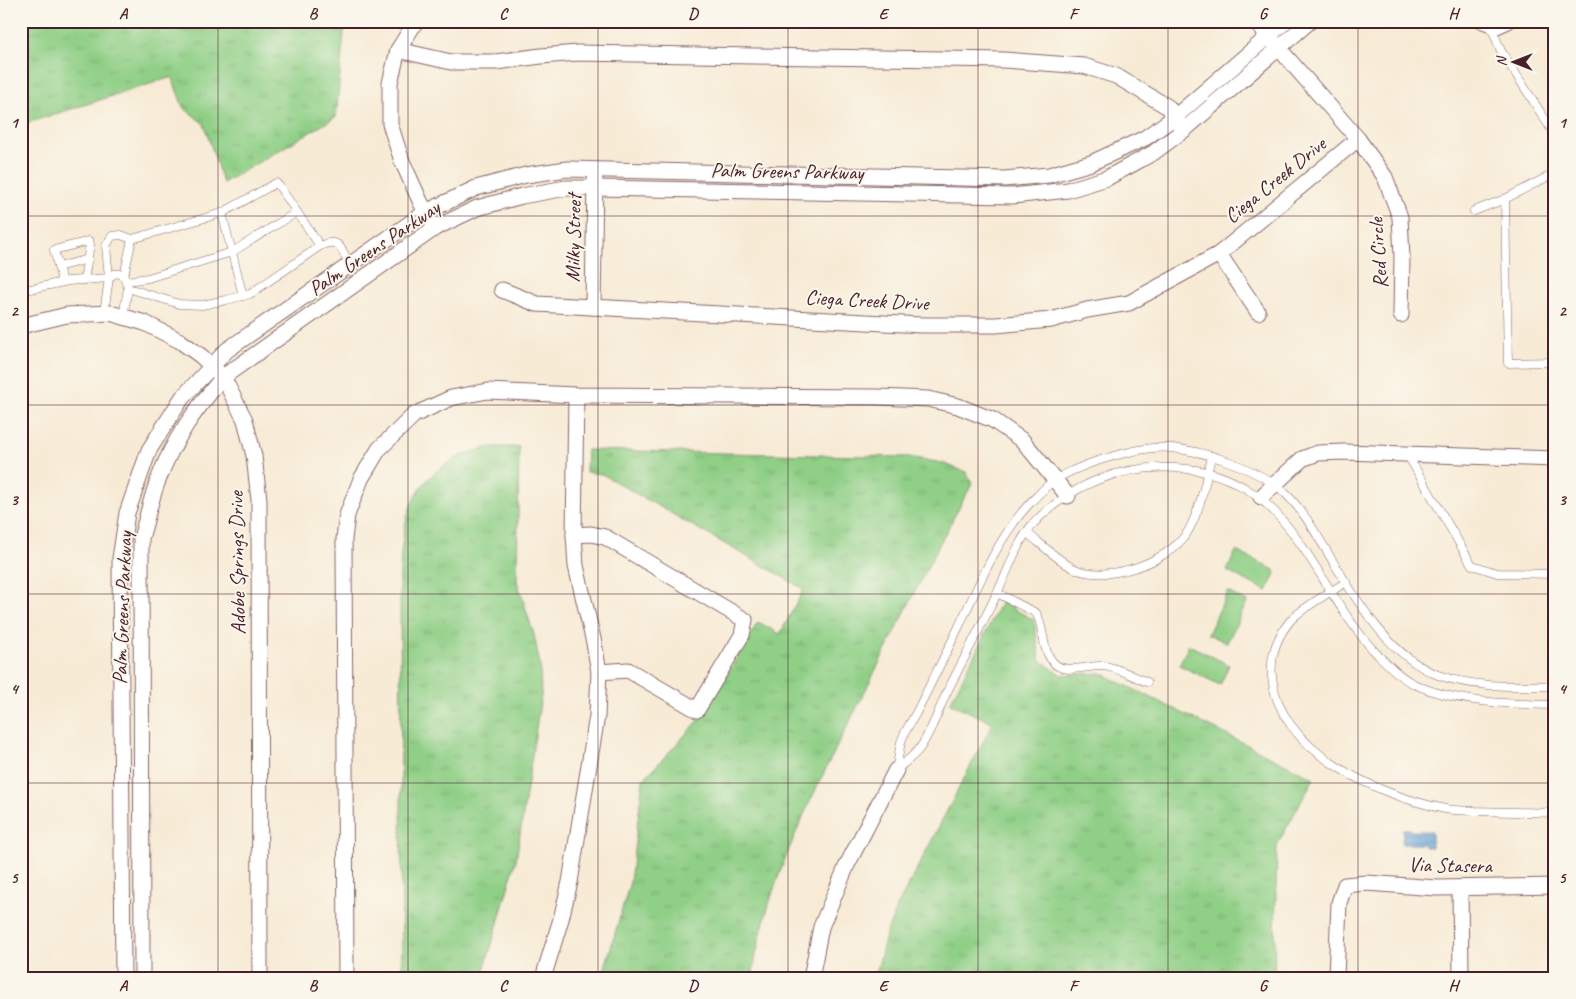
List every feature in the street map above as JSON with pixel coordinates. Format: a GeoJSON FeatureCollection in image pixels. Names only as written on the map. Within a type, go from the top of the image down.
{"type":"FeatureCollection","features":[{"type":"Feature","properties":{"kind":"street"},"geometry":{"type":"LineString","coordinates":[[416,21],[398,50],[390,83],[390,124],[402,161],[435,228]]}},
{"type":"Feature","properties":{"kind":"street","name":"Red Circle"},"geometry":{"type":"LineString","coordinates":[[1255,21],[1358,139],[1385,177],[1400,217],[1402,257],[1401,315]]}},
{"type":"Feature","properties":{"kind":"street","name":"Palm Greens Parkway"},"geometry":{"type":"LineString","coordinates":[[123,978],[120,559],[127,513],[149,450],[182,398],[227,350],[426,212],[476,188],[526,175],[567,170],[1004,179],[1048,175],[1091,164],[1145,138],[1175,117],[1286,21]]}},
{"type":"Feature","properties":{"kind":"street","name":"Palm Greens Parkway"},"geometry":{"type":"LineString","coordinates":[[142,978],[141,538],[158,478],[179,435],[196,409],[223,377],[435,228],[478,208],[522,196],[566,188],[595,188],[1012,196],[1068,190],[1107,178],[1153,153],[1184,130],[1310,21]]}},
{"type":"Feature","properties":{"kind":"street"},"geometry":{"type":"LineString","coordinates":[[1487,23],[1497,26],[1508,21]]}},
{"type":"Feature","properties":{"kind":"street"},"geometry":{"type":"LineString","coordinates":[[398,50],[451,62],[496,62],[578,53],[994,59],[1084,66],[1116,76],[1168,107],[1184,130]]}},
{"type":"Feature","properties":{"kind":"street","name":"Ciega Creek Drive"},"geometry":{"type":"LineString","coordinates":[[502,290],[537,304],[921,324],[996,325],[1051,320],[1087,310],[1129,303],[1219,254],[1358,139]]}},
{"type":"Feature","properties":{"kind":"street","name":"Milky Street"},"geometry":{"type":"LineString","coordinates":[[593,307],[595,170]]}},
{"type":"Feature","properties":{"kind":"street","name":"Ciega Creek Drive"},"geometry":{"type":"LineString","coordinates":[[1219,254],[1258,312]]}},
{"type":"Feature","properties":{"kind":"street","name":"Adobe Springs Drive"},"geometry":{"type":"LineString","coordinates":[[21,326],[67,315],[104,313],[145,323],[180,341],[212,366],[223,377],[245,420],[254,456],[259,500],[260,978]]}},
{"type":"Feature","properties":{"kind":"street"},"geometry":{"type":"LineString","coordinates":[[346,978],[344,539],[347,515],[361,479],[379,448],[414,415],[451,398],[488,391],[928,399],[958,406],[993,420],[1023,441],[1068,496]]}},
{"type":"Feature","properties":{"kind":"street"},"geometry":{"type":"LineString","coordinates":[[543,978],[562,919],[570,882],[596,716],[599,672],[576,566],[574,535],[576,394]]}},
{"type":"Feature","properties":{"kind":"street"},"geometry":{"type":"LineString","coordinates":[[1260,497],[1302,459],[1318,453],[1344,452],[1555,459]]}},
{"type":"Feature","properties":{"kind":"street"},"geometry":{"type":"LineString","coordinates":[[574,535],[591,534],[605,537],[746,620],[742,636],[697,710],[628,670],[599,672]]}},
{"type":"Feature","properties":{"kind":"street"},"geometry":{"type":"LineString","coordinates":[[811,978],[822,927],[832,900],[847,865],[896,770]]}},
{"type":"Feature","properties":{"kind":"street","name":"Via Stasera"},"geometry":{"type":"LineString","coordinates":[[1336,978],[1339,903],[1346,885],[1366,883],[1437,888],[1555,886]]}},
{"type":"Feature","properties":{"kind":"street"},"geometry":{"type":"LineString","coordinates":[[1460,888],[1461,978]]}},
{"type":"Feature","properties":{"kind":"lane"},"geometry":{"type":"LineString","coordinates":[[1487,23],[1501,51],[1555,135]]}},
{"type":"Feature","properties":{"kind":"lane"},"geometry":{"type":"LineString","coordinates":[[1474,211],[1555,173]]}},
{"type":"Feature","properties":{"kind":"lane"},"geometry":{"type":"LineString","coordinates":[[104,313],[109,278],[106,246],[108,240],[116,235],[132,239],[222,213],[276,183],[320,246]]}},
{"type":"Feature","properties":{"kind":"lane"},"geometry":{"type":"LineString","coordinates":[[1505,198],[1508,363],[1555,362]]}},
{"type":"Feature","properties":{"kind":"lane"},"geometry":{"type":"LineString","coordinates":[[126,281],[148,278],[232,252],[297,212]]}},
{"type":"Feature","properties":{"kind":"lane"},"geometry":{"type":"LineString","coordinates":[[222,213],[244,296]]}},
{"type":"Feature","properties":{"kind":"lane"},"geometry":{"type":"LineString","coordinates":[[123,317],[132,239]]}},
{"type":"Feature","properties":{"kind":"lane"},"geometry":{"type":"LineString","coordinates":[[62,282],[54,251],[56,248],[88,240],[90,242],[84,280]]}},
{"type":"Feature","properties":{"kind":"lane"},"geometry":{"type":"LineString","coordinates":[[31,289],[62,282],[109,278],[113,274],[119,273],[126,281],[179,304],[202,305],[250,294],[328,242],[340,245],[350,264]]}},
{"type":"Feature","properties":{"kind":"lane"},"geometry":{"type":"LineString","coordinates":[[58,267],[88,259]]}},
{"type":"Feature","properties":{"kind":"lane"},"geometry":{"type":"LineString","coordinates":[[896,770],[902,741],[1004,537],[1030,503],[1055,480],[1088,464],[1148,448],[1171,448],[1211,456],[1242,468],[1275,485],[1298,508],[1380,631],[1409,659],[1437,675],[1470,683],[1555,686]]}},
{"type":"Feature","properties":{"kind":"lane"},"geometry":{"type":"LineString","coordinates":[[1407,454],[1472,565],[1497,572],[1555,574]]}},
{"type":"Feature","properties":{"kind":"lane"},"geometry":{"type":"LineString","coordinates":[[1027,533],[1072,568],[1082,572],[1110,574],[1128,570],[1158,558],[1173,548],[1186,534],[1194,519],[1211,456]]}},
{"type":"Feature","properties":{"kind":"lane"},"geometry":{"type":"LineString","coordinates":[[896,770],[919,749],[1018,547],[1032,526],[1057,502],[1098,479],[1151,467],[1180,468],[1216,474],[1260,497],[1284,521],[1367,643],[1390,667],[1412,684],[1442,694],[1482,700],[1555,704]]}},
{"type":"Feature","properties":{"kind":"lane"},"geometry":{"type":"LineString","coordinates":[[1346,582],[1291,620],[1276,642],[1271,666],[1274,693],[1283,714],[1297,734],[1320,754],[1353,776],[1385,792],[1447,809],[1555,813]]}},
{"type":"Feature","properties":{"kind":"lane"},"geometry":{"type":"LineString","coordinates":[[997,593],[1036,613],[1040,619],[1047,653],[1052,662],[1059,667],[1065,669],[1105,666],[1147,682]]}},
{"type":"Feature","properties":{"kind":"lane"},"geometry":{"type":"LineString","coordinates":[[1511,702],[1512,685]]}},
{"type":"Feature","properties":{"kind":"green space"},"geometry":{"type":"Polygon","coordinates":[[[21,21],[345,21],[336,117],[223,183],[204,124],[183,107],[172,77],[21,125],[21,21]]]}},
{"type":"Feature","properties":{"kind":"green space"},"geometry":{"type":"Polygon","coordinates":[[[490,447],[519,447],[517,581],[534,635],[540,665],[541,696],[516,860],[482,978],[402,978],[400,572],[403,535],[412,504],[419,490],[430,478],[443,466],[461,456],[490,447]]]}},
{"type":"Feature","properties":{"kind":"green space"},"geometry":{"type":"Polygon","coordinates":[[[587,450],[909,457],[942,463],[966,472],[972,484],[902,617],[811,799],[769,904],[759,940],[752,978],[602,978],[630,882],[643,780],[703,716],[758,622],[780,634],[804,589],[602,474],[586,472],[587,450]]]}},
{"type":"Feature","properties":{"kind":"green space"},"geometry":{"type":"Polygon","coordinates":[[[1236,551],[1276,571],[1267,591],[1227,571],[1236,551]]]}},
{"type":"Feature","properties":{"kind":"green space"},"geometry":{"type":"Polygon","coordinates":[[[1228,592],[1247,602],[1227,643],[1208,634],[1228,592]]]}},
{"type":"Feature","properties":{"kind":"green space"},"geometry":{"type":"Polygon","coordinates":[[[1001,602],[1034,620],[1040,660],[1061,675],[1101,673],[1314,778],[1277,845],[1274,978],[875,978],[887,932],[898,905],[993,723],[950,703],[1001,602]]]}},
{"type":"Feature","properties":{"kind":"green space"},"geometry":{"type":"Polygon","coordinates":[[[1189,645],[1229,665],[1220,685],[1179,665],[1189,645]]]}},
{"type":"Feature","properties":{"kind":"water"},"geometry":{"type":"Polygon","coordinates":[[[1403,829],[1432,831],[1432,847],[1425,847],[1422,844],[1402,844],[1403,829]]]}}]}
